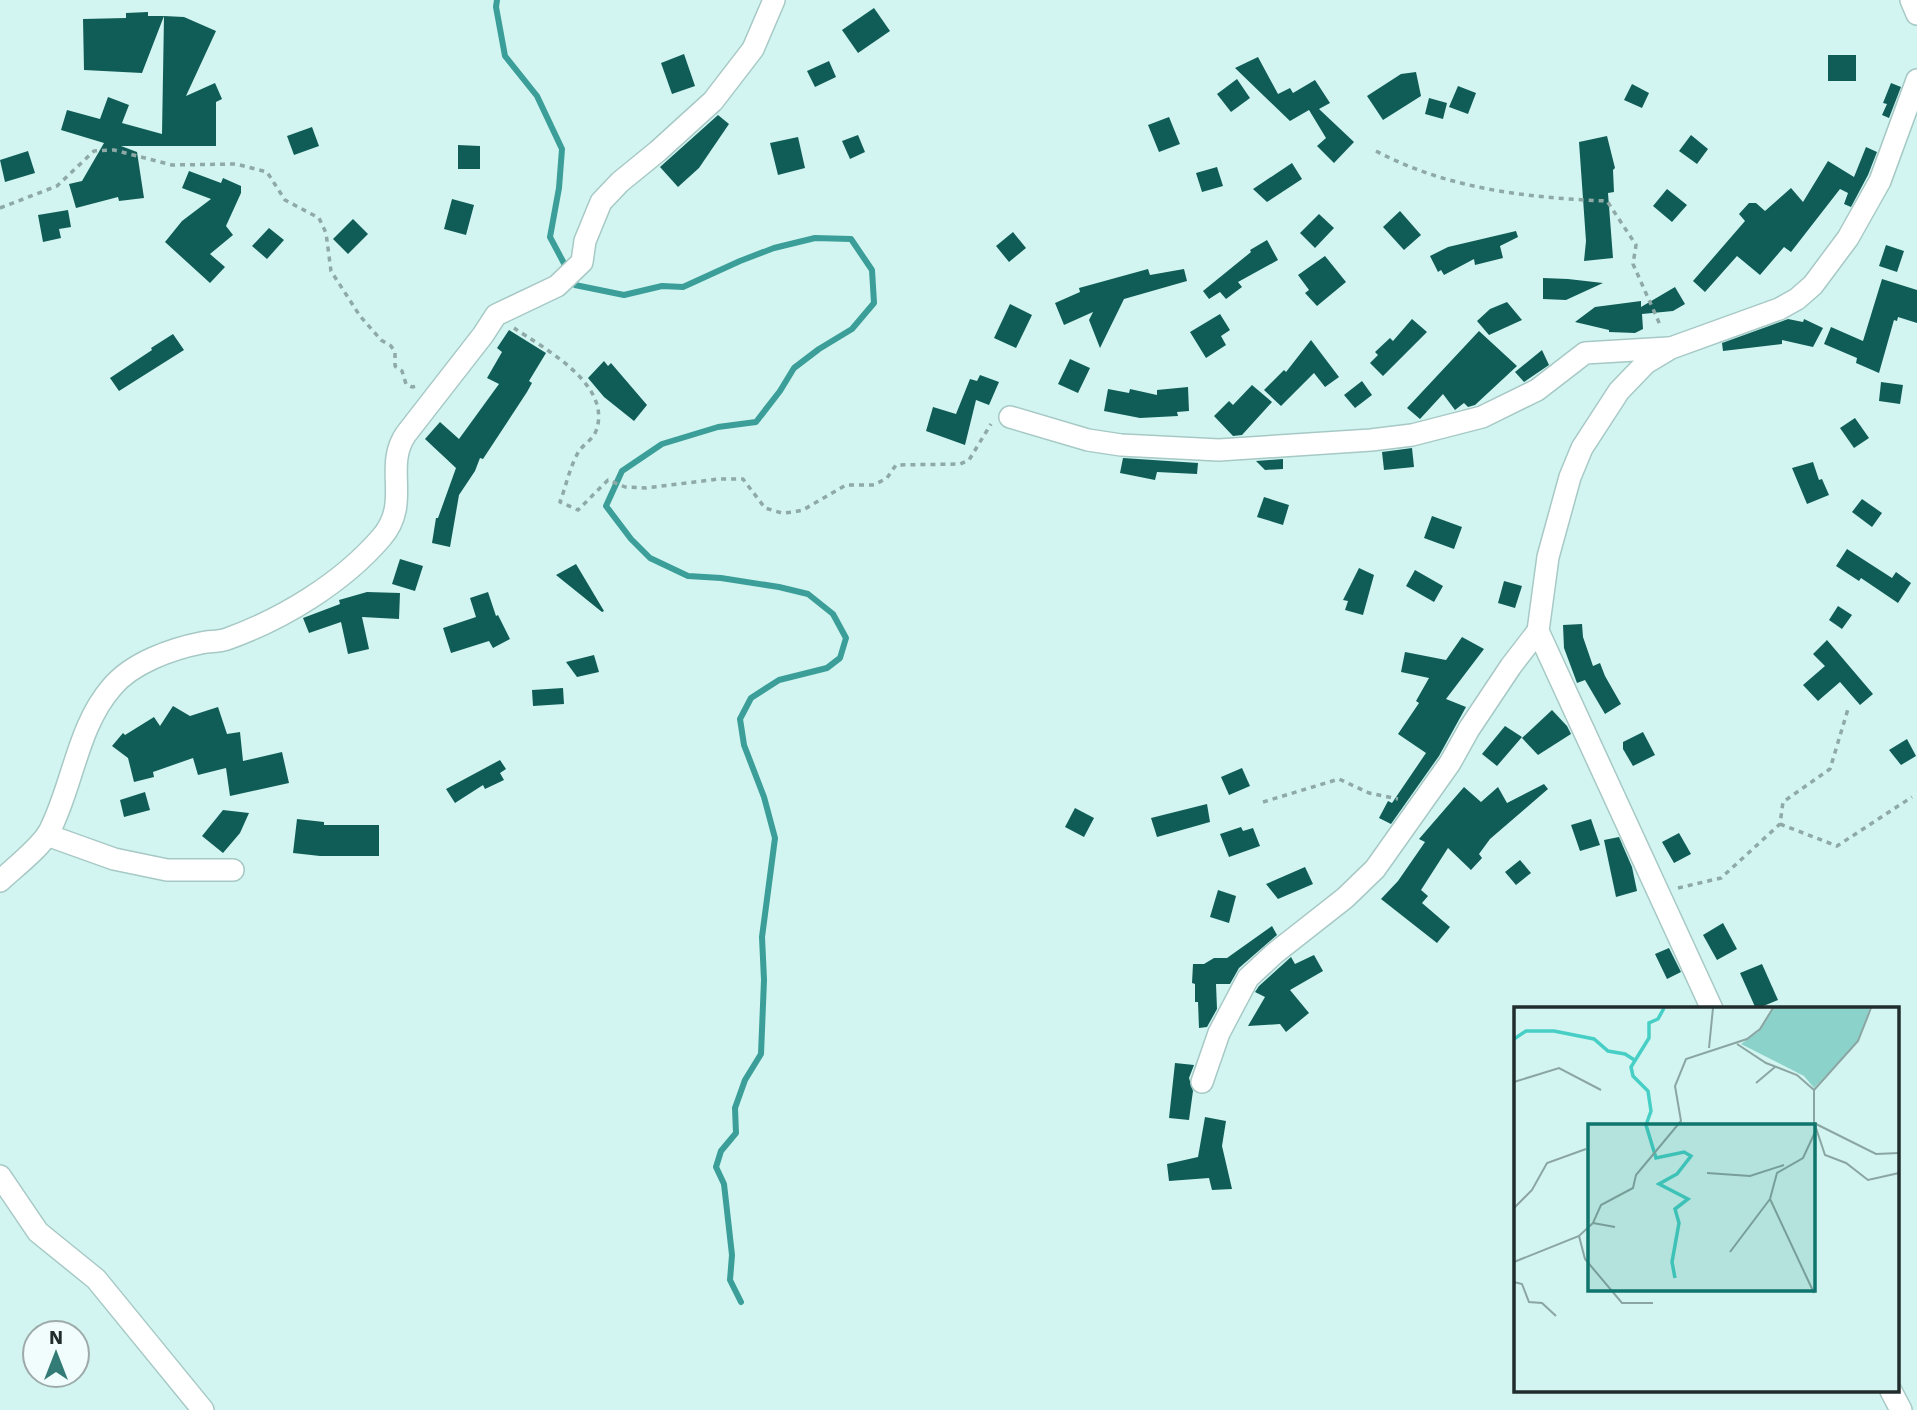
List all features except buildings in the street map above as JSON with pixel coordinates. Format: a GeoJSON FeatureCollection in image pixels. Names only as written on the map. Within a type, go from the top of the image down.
{"type":"FeatureCollection","features":[{"type":"Feature","properties":{"kind":"street"},"geometry":{"type":"LineString","coordinates":[[0,881],[47,835],[69,784],[95,710],[113,685],[138,665],[177,650],[223,640],[295,607],[346,572],[382,538],[394,520],[398,491],[398,446],[496,315],[557,286],[582,262],[585,241],[601,202],[620,182],[668,143],[713,101],[754,49],[774,0]]}},
{"type":"Feature","properties":{"kind":"street"},"geometry":{"type":"LineString","coordinates":[[1911,0],[1917,14]]}},
{"type":"Feature","properties":{"kind":"street"},"geometry":{"type":"LineString","coordinates":[[1202,1082],[1219,1033],[1248,978],[1275,953],[1345,898],[1375,869],[1450,763],[1511,666],[1538,631],[1548,557],[1570,477],[1599,418],[1619,391],[1646,363],[1671,348],[1779,309],[1797,299],[1813,285],[1848,238],[1880,181],[1917,80]]}},
{"type":"Feature","properties":{"kind":"street"},"geometry":{"type":"LineString","coordinates":[[1010,417],[1088,440],[1133,445],[1238,450],[1371,440],[1412,435],[1482,417],[1537,390],[1586,353],[1671,348]]}},
{"type":"Feature","properties":{"kind":"street"},"geometry":{"type":"LineString","coordinates":[[1538,631],[1711,1007]]}},
{"type":"Feature","properties":{"kind":"street"},"geometry":{"type":"LineString","coordinates":[[47,835],[114,859],[167,870],[233,870]]}},
{"type":"Feature","properties":{"kind":"street"},"geometry":{"type":"LineString","coordinates":[[0,1176],[38,1232],[96,1279],[203,1410]]}},
{"type":"Feature","properties":{"kind":"street"},"geometry":{"type":"LineString","coordinates":[[1892,1392],[1901,1410]]}},
{"type":"Feature","properties":{"kind":"path"},"geometry":{"type":"LineString","coordinates":[[0,208],[57,186],[94,151],[114,150],[160,163],[236,164],[267,172],[285,200],[319,218],[326,233],[331,271],[340,287],[370,328],[391,346],[395,352],[394,366],[402,371],[406,384],[412,387],[422,385]]}},
{"type":"Feature","properties":{"kind":"path"},"geometry":{"type":"LineString","coordinates":[[1376,151],[1402,165],[1453,183],[1554,199],[1607,201],[1636,245],[1633,264],[1671,348]]}},
{"type":"Feature","properties":{"kind":"path"},"geometry":{"type":"LineString","coordinates":[[496,315],[578,372],[598,408],[596,434],[579,451],[560,502],[578,510],[608,480],[625,487],[646,488],[719,479],[743,479],[765,508],[782,513],[803,510],[846,485],[874,485],[887,478],[896,466],[960,464],[969,460],[996,415],[1010,417]]}},
{"type":"Feature","properties":{"kind":"path"},"geometry":{"type":"LineString","coordinates":[[1659,892],[1721,878],[1780,824],[1783,802],[1830,769],[1848,709]]}},
{"type":"Feature","properties":{"kind":"path"},"geometry":{"type":"LineString","coordinates":[[1263,802],[1339,779],[1369,793],[1421,804]]}},
{"type":"Feature","properties":{"kind":"path"},"geometry":{"type":"LineString","coordinates":[[1780,824],[1838,846],[1912,797]]}},
{"type":"Feature","properties":{"kind":"waterway"},"geometry":{"type":"LineString","coordinates":[[497,0],[505,56],[537,96],[562,149],[559,188],[550,237],[567,269]]}},
{"type":"Feature","properties":{"kind":"waterway"},"geometry":{"type":"LineString","coordinates":[[572,279],[575,285],[624,295],[662,286],[683,287],[774,248],[815,238],[851,239],[872,270],[874,303],[852,329],[794,368],[756,422],[718,427],[662,444],[622,471],[606,506],[631,539],[650,558],[688,576],[721,578],[808,594],[833,614],[846,638],[840,658],[827,668],[779,680],[751,698],[740,719],[744,745],[764,797],[775,838],[762,937],[764,980],[761,1054],[745,1080],[735,1108],[736,1133],[721,1151],[716,1167],[724,1184],[732,1255],[730,1280],[741,1302]]}}]}
